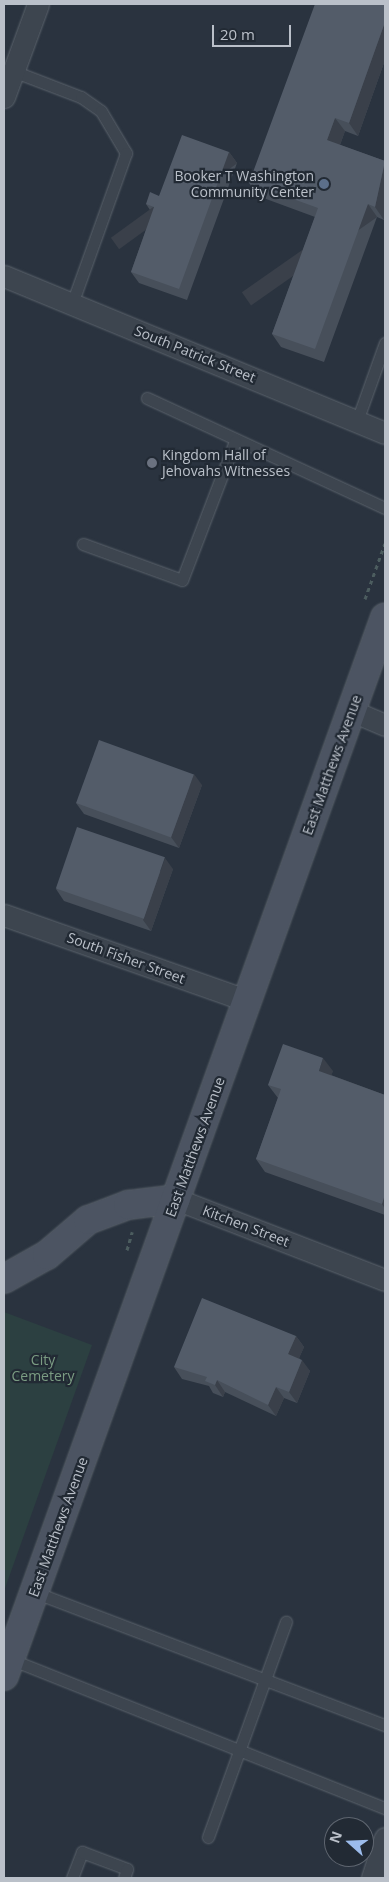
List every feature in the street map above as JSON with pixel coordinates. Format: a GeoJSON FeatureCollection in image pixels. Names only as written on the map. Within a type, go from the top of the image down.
{"type":"FeatureCollection","features":[{"type":"Feature","properties":{"kind":"street"},"geometry":{"type":"LineString","coordinates":[[4,96],[38,4]]}},
{"type":"Feature","properties":{"kind":"street","name":"South Patrick Street"},"geometry":{"type":"LineString","coordinates":[[4,276],[385,433]]}},
{"type":"Feature","properties":{"kind":"street","name":"East Matthews Avenue"},"geometry":{"type":"LineString","coordinates":[[7,1667],[385,617]]}},
{"type":"Feature","properties":{"kind":"street"},"geometry":{"type":"LineString","coordinates":[[352,711],[385,725]]}},
{"type":"Feature","properties":{"kind":"street","name":"South Fisher Street"},"geometry":{"type":"LineString","coordinates":[[4,915],[248,1001]]}},
{"type":"Feature","properties":{"kind":"street","name":"Kitchen Street"},"geometry":{"type":"LineString","coordinates":[[4,1280],[47,1255],[88,1220],[128,1205],[176,1200],[385,1280]]}},
{"type":"Feature","properties":{"kind":"street"},"geometry":{"type":"LineString","coordinates":[[372,1878],[385,1838]]}},
{"type":"Feature","properties":{"kind":"lane"},"geometry":{"type":"LineString","coordinates":[[13,71],[81,97],[101,111],[126,153],[72,304]]}},
{"type":"Feature","properties":{"kind":"lane"},"geometry":{"type":"LineString","coordinates":[[357,421],[385,343]]}},
{"type":"Feature","properties":{"kind":"lane"},"geometry":{"type":"LineString","coordinates":[[147,398],[235,441],[385,508]]}},
{"type":"Feature","properties":{"kind":"lane"},"geometry":{"type":"LineString","coordinates":[[83,544],[182,580],[235,441]]}},
{"type":"Feature","properties":{"kind":"lane"},"geometry":{"type":"LineString","coordinates":[[34,1592],[385,1726]]}},
{"type":"Feature","properties":{"kind":"lane"},"geometry":{"type":"LineString","coordinates":[[208,1837],[286,1622]]}},
{"type":"Feature","properties":{"kind":"lane"},"geometry":{"type":"LineString","coordinates":[[7,1667],[240,1750],[385,1808]]}},
{"type":"Feature","properties":{"kind":"lane"},"geometry":{"type":"LineString","coordinates":[[72,1878],[82,1852],[127,1869],[124,1878]]}},
{"type":"Feature","properties":{"kind":"green space","name":"City Cemetery"},"geometry":{"type":"Polygon","coordinates":[[[4,1312],[92,1345],[4,1591],[4,1312]]]}},
{"type":"Feature","properties":{"kind":"building","name":"Booker T Washington Community Center"},"geometry":{"type":"Polygon","coordinates":[[[315,4],[385,5],[385,22],[349,123],[335,118],[327,140],[385,161],[375,207],[368,204],[315,349],[272,334],[318,208],[249,183],[315,4]]]}},
{"type":"Feature","properties":{"kind":"building"},"geometry":{"type":"Polygon","coordinates":[[[182,135],[229,152],[179,289],[131,272],[154,207],[146,204],[150,192],[159,196],[182,135]]]}},
{"type":"Feature","properties":{"kind":"building"},"geometry":{"type":"Polygon","coordinates":[[[99,740],[194,775],[171,838],[76,803],[99,740]]]}},
{"type":"Feature","properties":{"kind":"building"},"geometry":{"type":"Polygon","coordinates":[[[77,827],[165,857],[144,919],[56,888],[77,827]]]}},
{"type":"Feature","properties":{"kind":"building"},"geometry":{"type":"Polygon","coordinates":[[[283,1044],[323,1058],[319,1071],[385,1095],[385,1194],[382,1204],[256,1159],[281,1089],[268,1085],[283,1044]]]}},
{"type":"Feature","properties":{"kind":"building"},"geometry":{"type":"Polygon","coordinates":[[[202,1298],[296,1336],[288,1354],[302,1360],[289,1392],[276,1387],[268,1405],[217,1380],[215,1385],[205,1381],[207,1377],[174,1367],[202,1298]]]}},
{"type":"Feature","properties":{"kind":"place","name":"Booker T Washington Community Center"},"geometry":{"type":"Point","coordinates":[324,184]}},
{"type":"Feature","properties":{"kind":"place","name":"Kingdom Hall of Jehovahs Witnesses"},"geometry":{"type":"Point","coordinates":[152,463]}}]}
